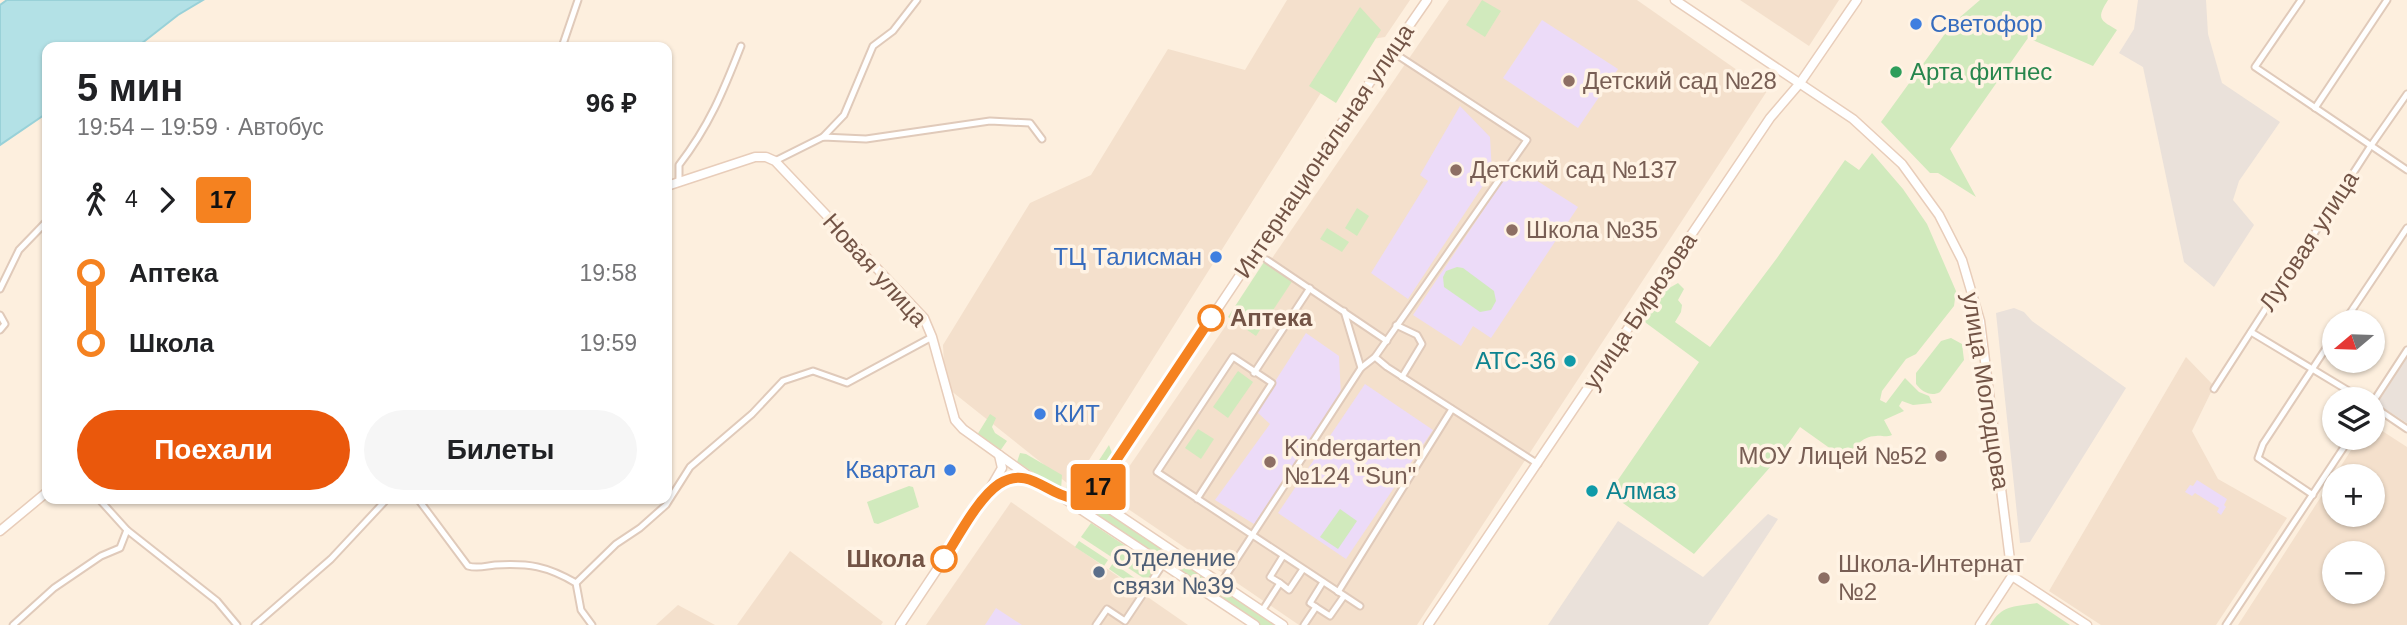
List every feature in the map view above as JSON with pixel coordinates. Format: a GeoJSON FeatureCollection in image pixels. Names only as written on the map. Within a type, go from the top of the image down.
{"type":"FeatureCollection","features":[{"type":"Feature","properties":{"kind":"street"},"geometry":{"type":"LineString","coordinates":[[564,42],[579,0]]}},
{"type":"Feature","properties":{"kind":"street"},"geometry":{"type":"LineString","coordinates":[[672,184],[755,157],[775,160],[823,137],[844,115],[873,46],[894,31],[918,0]]}},
{"type":"Feature","properties":{"kind":"street","name":"Интернациональная улица"},"geometry":{"type":"LineString","coordinates":[[1084,497],[1099,486],[1427,0]]}},
{"type":"Feature","properties":{"kind":"street","name":"улица Молодцова"},"geometry":{"type":"LineString","coordinates":[[1675,0],[1853,118],[1902,164],[1940,215],[1962,260],[1980,321],[2012,576]]}},
{"type":"Feature","properties":{"kind":"street","name":"улица Бирюзова"},"geometry":{"type":"LineString","coordinates":[[1428,625],[1770,118],[1800,83],[1857,0]]}},
{"type":"Feature","properties":{"kind":"street"},"geometry":{"type":"LineString","coordinates":[[2301,0],[2255,67],[2407,170]]}},
{"type":"Feature","properties":{"kind":"street"},"geometry":{"type":"LineString","coordinates":[[2315,108],[2387,0]]}},
{"type":"Feature","properties":{"kind":"street"},"geometry":{"type":"LineString","coordinates":[[679,182],[678,165],[696,142],[716,107],[741,46]]}},
{"type":"Feature","properties":{"kind":"street"},"geometry":{"type":"LineString","coordinates":[[1221,583],[1361,368],[1375,357],[1387,341],[1527,140],[1391,51]]}},
{"type":"Feature","properties":{"kind":"street","name":"Луговая улица"},"geometry":{"type":"LineString","coordinates":[[2214,389],[2370,146],[2407,94]]}},
{"type":"Feature","properties":{"kind":"street"},"geometry":{"type":"LineString","coordinates":[[823,137],[866,139],[990,121],[1030,123],[1042,139]]}},
{"type":"Feature","properties":{"kind":"street","name":"Новая улица"},"geometry":{"type":"LineString","coordinates":[[775,160],[924,317],[932,337],[948,401],[955,420],[962,429],[1038,482]]}},
{"type":"Feature","properties":{"kind":"street"},"geometry":{"type":"LineString","coordinates":[[0,289],[19,250],[42,226]]}},
{"type":"Feature","properties":{"kind":"street"},"geometry":{"type":"LineString","coordinates":[[2352,310],[2407,228]]}},
{"type":"Feature","properties":{"kind":"street"},"geometry":{"type":"LineString","coordinates":[[1267,260],[1387,341]]}},
{"type":"Feature","properties":{"kind":"street"},"geometry":{"type":"LineString","coordinates":[[1254,373],[1310,288]]}},
{"type":"Feature","properties":{"kind":"street"},"geometry":{"type":"LineString","coordinates":[[1344,311],[1361,368]]}},
{"type":"Feature","properties":{"kind":"street"},"geometry":{"type":"LineString","coordinates":[[0,315],[5,324],[0,330]]}},
{"type":"Feature","properties":{"kind":"street"},"geometry":{"type":"LineString","coordinates":[[1396,325],[1417,335],[1422,344],[1402,377]]}},
{"type":"Feature","properties":{"kind":"street"},"geometry":{"type":"LineString","coordinates":[[2251,332],[2342,387]]}},
{"type":"Feature","properties":{"kind":"street"},"geometry":{"type":"LineString","coordinates":[[672,496],[690,467],[752,414],[783,381],[813,371],[847,383],[932,337]]}},
{"type":"Feature","properties":{"kind":"street"},"geometry":{"type":"LineString","coordinates":[[2384,387],[2407,350]]}},
{"type":"Feature","properties":{"kind":"street"},"geometry":{"type":"LineString","coordinates":[[2313,495],[2258,458],[2263,443],[2322,354]]}},
{"type":"Feature","properties":{"kind":"street"},"geometry":{"type":"LineString","coordinates":[[1197,499],[1272,383],[1233,357],[1157,472],[1197,499],[1251,534],[1283,556],[1360,606]]}},
{"type":"Feature","properties":{"kind":"street"},"geometry":{"type":"LineString","coordinates":[[1375,357],[1538,464]]}},
{"type":"Feature","properties":{"kind":"street"},"geometry":{"type":"LineString","coordinates":[[1323,582],[1310,603],[1330,616],[1452,409]]}},
{"type":"Feature","properties":{"kind":"street"},"geometry":{"type":"LineString","coordinates":[[2385,413],[2407,429]]}},
{"type":"Feature","properties":{"kind":"street"},"geometry":{"type":"LineString","coordinates":[[2226,625],[2342,450]]}},
{"type":"Feature","properties":{"kind":"street"},"geometry":{"type":"LineString","coordinates":[[900,625],[1001,472],[999,455]]}},
{"type":"Feature","properties":{"kind":"street"},"geometry":{"type":"LineString","coordinates":[[984,499],[998,484],[1008,480],[1018,477],[1038,482],[1255,625]]}},
{"type":"Feature","properties":{"kind":"street"},"geometry":{"type":"LineString","coordinates":[[1099,486],[1097,495],[1102,504]]}},
{"type":"Feature","properties":{"kind":"street"},"geometry":{"type":"LineString","coordinates":[[1057,494],[1074,499],[1096,499],[1283,625]]}},
{"type":"Feature","properties":{"kind":"street"},"geometry":{"type":"LineString","coordinates":[[0,531],[42,496]]}},
{"type":"Feature","properties":{"kind":"street"},"geometry":{"type":"LineString","coordinates":[[1084,497],[1080,503],[1084,512]]}},
{"type":"Feature","properties":{"kind":"street"},"geometry":{"type":"LineString","coordinates":[[104,504],[127,530],[217,601],[237,625]]}},
{"type":"Feature","properties":{"kind":"street"},"geometry":{"type":"LineString","coordinates":[[255,625],[331,559],[382,504]]}},
{"type":"Feature","properties":{"kind":"street"},"geometry":{"type":"LineString","coordinates":[[422,504],[468,566],[478,569],[493,565],[524,565],[553,570],[576,583]]}},
{"type":"Feature","properties":{"kind":"street"},"geometry":{"type":"LineString","coordinates":[[576,583],[616,544],[640,528],[667,504]]}},
{"type":"Feature","properties":{"kind":"street"},"geometry":{"type":"LineString","coordinates":[[13,625],[54,588],[101,555],[120,548],[127,530]]}},
{"type":"Feature","properties":{"kind":"street"},"geometry":{"type":"LineString","coordinates":[[1283,556],[1270,577],[1289,590],[1303,569]]}},
{"type":"Feature","properties":{"kind":"street"},"geometry":{"type":"LineString","coordinates":[[1096,625],[1107,609],[1125,621],[1163,564]]}},
{"type":"Feature","properties":{"kind":"street"},"geometry":{"type":"LineString","coordinates":[[1980,625],[2012,576],[2087,625]]}},
{"type":"Feature","properties":{"kind":"street"},"geometry":{"type":"LineString","coordinates":[[576,583],[581,610],[592,625]]}},
{"type":"Feature","properties":{"kind":"street"},"geometry":{"type":"LineString","coordinates":[[1262,611],[1280,583]]}},
{"type":"Feature","properties":{"kind":"street"},"geometry":{"type":"LineString","coordinates":[[1304,625],[1316,607]]}},
{"type":"Feature","properties":{"kind":"shaded area"},"geometry":{"type":"Polygon","coordinates":[[[1287,0],[1410,0],[1385,37],[1353,42],[1072,487],[945,386],[943,345],[1030,203],[1091,175],[1168,49],[1245,70],[1287,0]]]}},
{"type":"Feature","properties":{"kind":"shaded area"},"geometry":{"type":"Polygon","coordinates":[[[1449,0],[1637,0],[1767,91],[1417,625],[1299,625],[1109,496],[1449,0]]]}},
{"type":"Feature","properties":{"kind":"shaded area"},"geometry":{"type":"Polygon","coordinates":[[[1740,0],[1839,0],[1809,46],[1740,0]]]}},
{"type":"Feature","properties":{"kind":"shaded area"},"geometry":{"type":"Polygon","coordinates":[[[2138,0],[2206,0],[2208,34],[2222,83],[2280,122],[2239,181],[2233,200],[2254,225],[2214,287],[2184,262],[2143,67],[2119,53],[2134,29],[2138,0]]]}},
{"type":"Feature","properties":{"kind":"shaded area"},"geometry":{"type":"Polygon","coordinates":[[[1542,20],[1618,69],[1578,128],[1503,78],[1542,20]]]}},
{"type":"Feature","properties":{"kind":"shaded area"},"geometry":{"type":"Polygon","coordinates":[[[1460,106],[1490,137],[1492,172],[1408,299],[1371,273],[1428,181],[1420,175],[1460,106]]]}},
{"type":"Feature","properties":{"kind":"shaded area"},"geometry":{"type":"Polygon","coordinates":[[[1528,175],[1578,207],[1491,338],[1473,326],[1461,346],[1413,315],[1503,181],[1528,175]]]}},
{"type":"Feature","properties":{"kind":"shaded area"},"geometry":{"type":"Polygon","coordinates":[[[2014,308],[2024,312],[2032,321],[2126,388],[2030,542],[2020,543],[1996,313],[2014,308]]]}},
{"type":"Feature","properties":{"kind":"shaded area","name":"Kindergarten №124 \"Sun\""},"geometry":{"type":"Polygon","coordinates":[[[1306,333],[1339,356],[1341,396],[1254,524],[1215,500],[1270,424],[1256,411],[1306,333]]]}},
{"type":"Feature","properties":{"kind":"shaded area"},"geometry":{"type":"Polygon","coordinates":[[[2186,357],[2214,386],[2192,431],[2218,479],[2287,518],[2216,625],[2101,625],[2049,591],[2186,357]]]}},
{"type":"Feature","properties":{"kind":"shaded area"},"geometry":{"type":"Polygon","coordinates":[[[2407,357],[2407,423],[2385,409],[2385,391],[2407,357]]]}},
{"type":"Feature","properties":{"kind":"shaded area"},"geometry":{"type":"Polygon","coordinates":[[[1365,384],[1433,430],[1346,559],[1278,513],[1365,384]]]}},
{"type":"Feature","properties":{"kind":"shaded area"},"geometry":{"type":"Polygon","coordinates":[[[2385,433],[2407,447],[2407,625],[2238,625],[2322,496],[2322,527],[2385,527],[2385,464],[2342,464],[2351,450],[2385,450],[2385,433]]]}},
{"type":"Feature","properties":{"kind":"shaded area"},"geometry":{"type":"Polygon","coordinates":[[[2197,480],[2227,499],[2221,515],[2217,512],[2219,508],[2195,493],[2192,496],[2185,492],[2197,480]]]}},
{"type":"Feature","properties":{"kind":"shaded area"},"geometry":{"type":"Polygon","coordinates":[[[1011,502],[1188,625],[926,625],[1011,502]]]}},
{"type":"Feature","properties":{"kind":"shaded area"},"geometry":{"type":"Polygon","coordinates":[[[1768,514],[1778,519],[1708,625],[1548,625],[1618,521],[1703,577],[1768,514]]]}},
{"type":"Feature","properties":{"kind":"shaded area"},"geometry":{"type":"Polygon","coordinates":[[[790,551],[883,622],[881,625],[737,625],[790,551]]]}},
{"type":"Feature","properties":{"kind":"shaded area"},"geometry":{"type":"Polygon","coordinates":[[[678,605],[715,625],[656,625],[678,605]]]}},
{"type":"Feature","properties":{"kind":"shaded area"},"geometry":{"type":"Polygon","coordinates":[[[996,608],[1022,625],[985,625],[996,608]]]}},
{"type":"Feature","properties":{"kind":"green space"},"geometry":{"type":"Polygon","coordinates":[[[1482,0],[1501,11],[1485,37],[1466,25],[1482,0]]]}},
{"type":"Feature","properties":{"kind":"green space"},"geometry":{"type":"Polygon","coordinates":[[[1980,0],[2108,0],[2101,15],[2107,24],[2117,30],[2093,66],[2028,38],[1950,149],[1976,197],[1938,173],[1930,173],[1881,122],[1952,24],[1980,0]]]}},
{"type":"Feature","properties":{"kind":"green space"},"geometry":{"type":"Polygon","coordinates":[[[1360,7],[1381,30],[1336,103],[1309,86],[1360,7]]]}},
{"type":"Feature","properties":{"kind":"green space"},"geometry":{"type":"Polygon","coordinates":[[[1872,153],[1903,189],[1927,224],[1956,291],[1954,306],[1916,354],[1906,359],[1882,391],[1880,400],[1886,403],[1905,378],[1919,392],[1929,396],[1932,403],[1913,405],[1902,401],[1899,406],[1904,411],[1884,420],[1892,435],[1866,438],[1854,447],[1845,459],[1800,427],[1779,457],[1694,554],[1609,493],[1699,362],[1642,320],[1664,291],[1678,283],[1684,289],[1678,300],[1682,305],[1681,312],[1675,322],[1710,347],[1777,258],[1845,160],[1859,170],[1872,153]]]}},
{"type":"Feature","properties":{"kind":"green space"},"geometry":{"type":"Polygon","coordinates":[[[1357,208],[1369,216],[1357,236],[1345,228],[1357,208]]]}},
{"type":"Feature","properties":{"kind":"green space"},"geometry":{"type":"Polygon","coordinates":[[[1327,228],[1349,242],[1342,252],[1320,239],[1327,228]]]}},
{"type":"Feature","properties":{"kind":"green space"},"geometry":{"type":"Polygon","coordinates":[[[1264,262],[1293,280],[1256,336],[1228,317],[1264,262]]]}},
{"type":"Feature","properties":{"kind":"green space"},"geometry":{"type":"Polygon","coordinates":[[[1463,268],[1494,291],[1496,301],[1491,310],[1480,312],[1444,287],[1443,277],[1446,271],[1463,268]]]}},
{"type":"Feature","properties":{"kind":"green space"},"geometry":{"type":"Polygon","coordinates":[[[1951,338],[1962,344],[1964,360],[1940,392],[1927,393],[1916,384],[1916,373],[1941,341],[1951,338]]]}},
{"type":"Feature","properties":{"kind":"green space"},"geometry":{"type":"Polygon","coordinates":[[[1238,371],[1253,382],[1228,418],[1213,407],[1238,371]]]}},
{"type":"Feature","properties":{"kind":"green space"},"geometry":{"type":"Polygon","coordinates":[[[990,414],[996,418],[992,427],[995,433],[1007,441],[1000,451],[977,435],[990,414]]]}},
{"type":"Feature","properties":{"kind":"green space"},"geometry":{"type":"Polygon","coordinates":[[[1198,429],[1214,439],[1201,459],[1185,448],[1198,429]]]}},
{"type":"Feature","properties":{"kind":"green space"},"geometry":{"type":"Polygon","coordinates":[[[1109,445],[1113,456],[1095,482],[1082,490],[1066,491],[1068,475],[1084,483],[1109,445]]]}},
{"type":"Feature","properties":{"kind":"green space"},"geometry":{"type":"Polygon","coordinates":[[[1020,453],[1062,475],[1061,490],[1017,462],[1020,453]]]}},
{"type":"Feature","properties":{"kind":"green space"},"geometry":{"type":"Polygon","coordinates":[[[909,486],[913,487],[919,507],[878,524],[874,523],[867,502],[909,486]]]}},
{"type":"Feature","properties":{"kind":"green space"},"geometry":{"type":"Polygon","coordinates":[[[1100,507],[1277,625],[1260,625],[1094,516],[1100,507]]]}},
{"type":"Feature","properties":{"kind":"green space"},"geometry":{"type":"Polygon","coordinates":[[[1340,509],[1357,521],[1338,549],[1320,537],[1340,509]]]}},
{"type":"Feature","properties":{"kind":"green space"},"geometry":{"type":"Polygon","coordinates":[[[1091,523],[1157,567],[1148,581],[1081,537],[1091,523]]]}},
{"type":"Feature","properties":{"kind":"green space"},"geometry":{"type":"Polygon","coordinates":[[[1079,541],[1108,560],[1104,566],[1075,547],[1079,541]]]}},
{"type":"Feature","properties":{"kind":"green space"},"geometry":{"type":"Polygon","coordinates":[[[1113,563],[1136,579],[1132,585],[1109,569],[1113,563]]]}},
{"type":"Feature","properties":{"kind":"green space"},"geometry":{"type":"Polygon","coordinates":[[[2037,603],[2070,625],[1990,625],[2005,610],[2037,603]]]}},
{"type":"Feature","properties":{"kind":"water"},"geometry":{"type":"Polygon","coordinates":[[[7,0],[203,0],[178,15],[143,42],[42,42],[42,116],[0,145],[0,5],[7,0]]]}},
{"type":"Feature","properties":{"kind":"bus line","name":"17"},"geometry":{"type":"LineString","coordinates":[[944,559],[984,499],[998,484],[1018,477],[1038,482],[1065,498],[1074,499],[1092,493],[1211,318]]}},
{"type":"Feature","properties":{"kind":"place","name":"Светофор"},"geometry":{"type":"Point","coordinates":[1916,24]}},
{"type":"Feature","properties":{"kind":"place","name":"Арта фитнес"},"geometry":{"type":"Point","coordinates":[1896,72]}},
{"type":"Feature","properties":{"kind":"place","name":"Детский сад №28"},"geometry":{"type":"Point","coordinates":[1569,81]}},
{"type":"Feature","properties":{"kind":"place","name":"Детский сад №137"},"geometry":{"type":"Point","coordinates":[1456,170]}},
{"type":"Feature","properties":{"kind":"place","name":"Школа №35"},"geometry":{"type":"Point","coordinates":[1512,230]}},
{"type":"Feature","properties":{"kind":"place","name":"ТЦ Талисман"},"geometry":{"type":"Point","coordinates":[1216,257]}},
{"type":"Feature","properties":{"kind":"place","name":"Аптека"},"geometry":{"type":"Point","coordinates":[1211,318]}},
{"type":"Feature","properties":{"kind":"place","name":"АТС-36"},"geometry":{"type":"Point","coordinates":[1570,361]}},
{"type":"Feature","properties":{"kind":"place","name":"КИТ"},"geometry":{"type":"Point","coordinates":[1040,414]}},
{"type":"Feature","properties":{"kind":"place","name":"МОУ Лицей №52"},"geometry":{"type":"Point","coordinates":[1941,456]}},
{"type":"Feature","properties":{"kind":"place","name":"Kindergarten №124 \"Sun\""},"geometry":{"type":"Point","coordinates":[1270,462]}},
{"type":"Feature","properties":{"kind":"place","name":"Квартал"},"geometry":{"type":"Point","coordinates":[950,470]}},
{"type":"Feature","properties":{"kind":"place","name":"Алмаз"},"geometry":{"type":"Point","coordinates":[1592,491]}},
{"type":"Feature","properties":{"kind":"place","name":"Школа"},"geometry":{"type":"Point","coordinates":[944,559]}},
{"type":"Feature","properties":{"kind":"place","name":"Отделение связи №39"},"geometry":{"type":"Point","coordinates":[1099,572]}},
{"type":"Feature","properties":{"kind":"place","name":"Школа-Интернат №2"},"geometry":{"type":"Point","coordinates":[1824,578]}}]}
